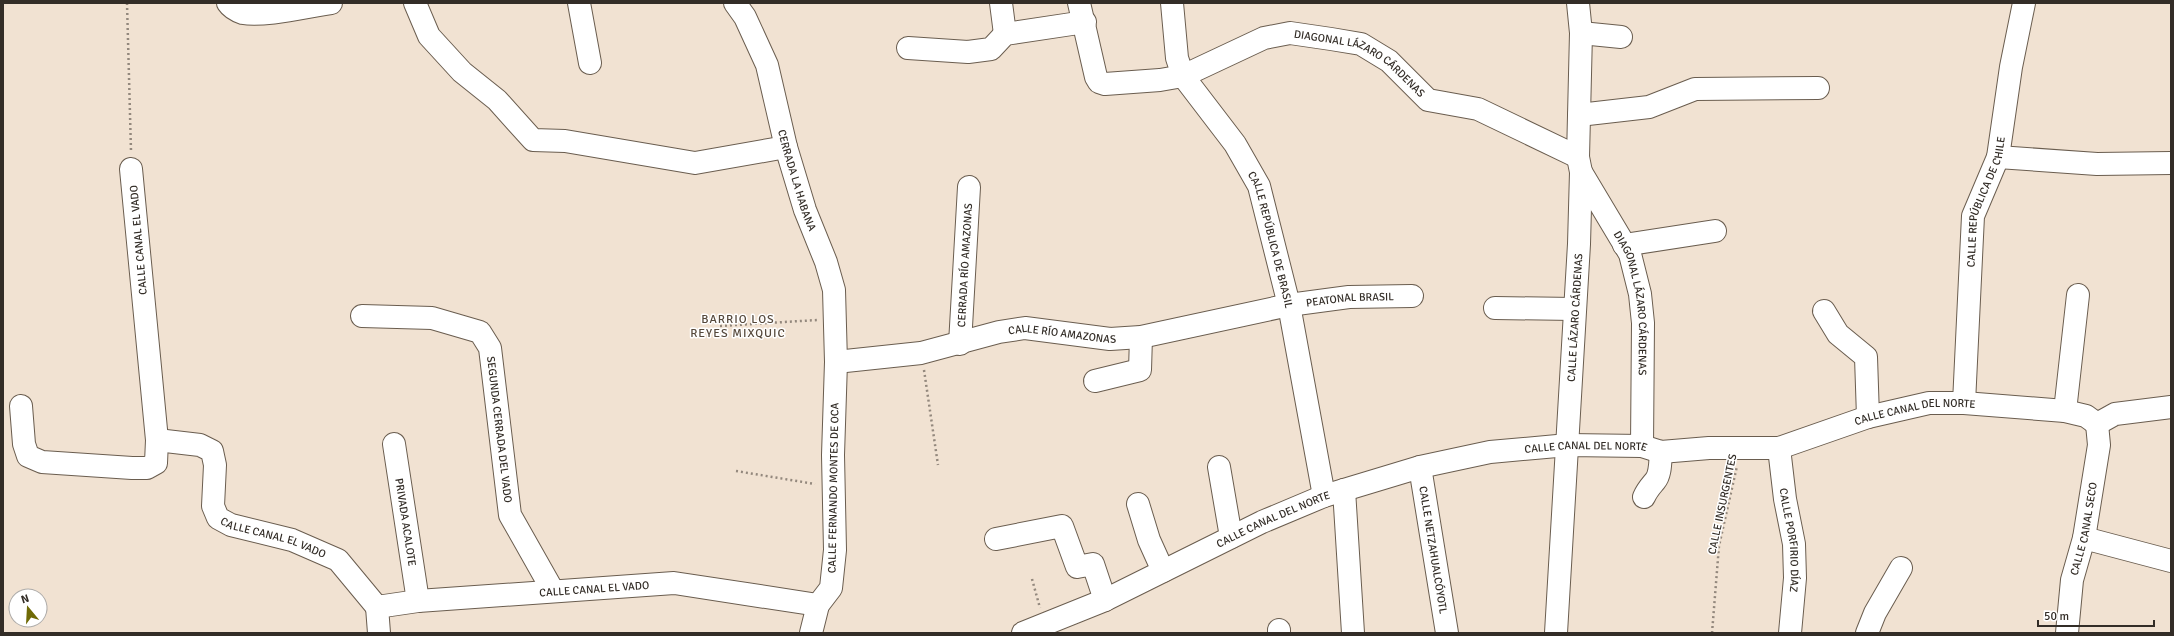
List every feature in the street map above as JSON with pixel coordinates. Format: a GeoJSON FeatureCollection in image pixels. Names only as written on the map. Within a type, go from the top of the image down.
{"type":"FeatureCollection","features":[{"type":"Feature","properties":{"kind":"street"},"geometry":{"type":"LineString","coordinates":[[228,3],[232,8],[244,13],[264,13],[331,3]]}},
{"type":"Feature","properties":{"kind":"street"},"geometry":{"type":"LineString","coordinates":[[415,3],[429,36],[462,72],[497,100],[533,140],[565,141],[695,163],[786,147]]}},
{"type":"Feature","properties":{"kind":"street"},"geometry":{"type":"LineString","coordinates":[[580,3],[590,63]]}},
{"type":"Feature","properties":{"kind":"street","name":"CERRADA LA HABANA"},"geometry":{"type":"LineString","coordinates":[[736,3],[745,17],[767,65],[786,147],[805,210],[826,262],[832,283],[836,362]]}},
{"type":"Feature","properties":{"kind":"street"},"geometry":{"type":"LineString","coordinates":[[1000,3],[1006,34]]}},
{"type":"Feature","properties":{"kind":"street","name":"CALLE REPÚBLICA DE BRASIL"},"geometry":{"type":"LineString","coordinates":[[1172,3],[1177,58],[1183,76],[1235,144],[1259,186],[1334,493],[1353,633]]}},
{"type":"Feature","properties":{"kind":"street","name":"CALLE LÁZARO CÁRDENAS"},"geometry":{"type":"LineString","coordinates":[[1556,633],[1579,244],[1579,115],[1581,33],[1578,3]]}},
{"type":"Feature","properties":{"kind":"street","name":"CALLE REPÚBLICA DE CHILE"},"geometry":{"type":"LineString","coordinates":[[1964,403],[1973,216],[1998,157],[2011,67],[2024,3]]}},
{"type":"Feature","properties":{"kind":"street"},"geometry":{"type":"LineString","coordinates":[[908,48],[968,52],[991,49],[1006,34],[1082,12]]}},
{"type":"Feature","properties":{"kind":"street","name":"DIAGONAL LÁZARO CÁRDENAS"},"geometry":{"type":"LineString","coordinates":[[1082,12],[1096,77],[1099,82],[1113,84],[1160,80],[1183,76],[1264,38],[1290,33],[1361,44],[1389,61],[1428,100],[1478,109],[1579,164],[1630,254],[1640,294],[1651,449],[1657,476],[1649,486],[1644,497]]}},
{"type":"Feature","properties":{"kind":"street"},"geometry":{"type":"LineString","coordinates":[[1581,33],[1621,38]]}},
{"type":"Feature","properties":{"kind":"street"},"geometry":{"type":"LineString","coordinates":[[1579,115],[1649,107],[1695,89],[1818,88]]}},
{"type":"Feature","properties":{"kind":"street"},"geometry":{"type":"LineString","coordinates":[[1998,157],[2096,164],[2171,163]]}},
{"type":"Feature","properties":{"kind":"street","name":"CALLE CANAL EL VADO"},"geometry":{"type":"LineString","coordinates":[[131,169],[157,440],[200,445],[212,451],[215,465],[213,506],[218,518],[231,525],[292,540],[338,560],[377,607],[418,601],[674,583],[818,605]]}},
{"type":"Feature","properties":{"kind":"street","name":"CERRADA RÍO AMAZONAS"},"geometry":{"type":"LineString","coordinates":[[960,344],[969,187]]}},
{"type":"Feature","properties":{"kind":"street"},"geometry":{"type":"LineString","coordinates":[[1624,245],[1715,231]]}},
{"type":"Feature","properties":{"kind":"street"},"geometry":{"type":"LineString","coordinates":[[2065,411],[2078,295]]}},
{"type":"Feature","properties":{"kind":"street","name":"PEATONAL BRASIL"},"geometry":{"type":"LineString","coordinates":[[1289,305],[1349,296],[1412,296]]}},
{"type":"Feature","properties":{"kind":"street","name":"CALLE RÍO AMAZONAS"},"geometry":{"type":"LineString","coordinates":[[836,362],[921,353],[960,344],[999,332],[1025,328],[1110,339],[1141,337],[1289,305]]}},
{"type":"Feature","properties":{"kind":"street"},"geometry":{"type":"LineString","coordinates":[[1495,308],[1574,309]]}},
{"type":"Feature","properties":{"kind":"street"},"geometry":{"type":"LineString","coordinates":[[1824,311],[1838,334],[1866,357],[1868,418]]}},
{"type":"Feature","properties":{"kind":"street","name":"SEGUNDA CERRADA DEL VADO"},"geometry":{"type":"LineString","coordinates":[[362,316],[432,318],[480,332],[490,348],[510,515],[553,591]]}},
{"type":"Feature","properties":{"kind":"street"},"geometry":{"type":"LineString","coordinates":[[1095,381],[1140,370],[1141,337]]}},
{"type":"Feature","properties":{"kind":"street","name":"CALLE FERNANDO MONTES DE OCA"},"geometry":{"type":"LineString","coordinates":[[811,633],[818,605],[831,588],[835,550],[835,487],[833,456],[836,362]]}},
{"type":"Feature","properties":{"kind":"street","name":"CALLE CANAL DEL NORTE"},"geometry":{"type":"LineString","coordinates":[[1023,633],[1105,600],[1231,537],[1334,493],[1420,468],[1490,452],[1568,445],[1651,449],[1779,448],[1868,418],[1930,403],[1964,403],[2065,411],[2086,416],[2097,424]]}},
{"type":"Feature","properties":{"kind":"street"},"geometry":{"type":"LineString","coordinates":[[21,406],[24,444],[28,456],[42,462],[147,468],[156,462],[157,440]]}},
{"type":"Feature","properties":{"kind":"street"},"geometry":{"type":"LineString","coordinates":[[2097,424],[2115,414],[2171,407]]}},
{"type":"Feature","properties":{"kind":"street","name":"CALLE CANAL SECO"},"geometry":{"type":"LineString","coordinates":[[2067,633],[2072,580],[2084,538],[2099,445],[2097,424]]}},
{"type":"Feature","properties":{"kind":"street","name":"PRIVADA ACALOTE"},"geometry":{"type":"LineString","coordinates":[[394,444],[418,601]]}},
{"type":"Feature","properties":{"kind":"street","name":"CALLE PORFIRIO DÍAZ"},"geometry":{"type":"LineString","coordinates":[[1779,448],[1785,499],[1794,544],[1795,578],[1790,633]]}},
{"type":"Feature","properties":{"kind":"street"},"geometry":{"type":"LineString","coordinates":[[1219,467],[1231,537]]}},
{"type":"Feature","properties":{"kind":"street","name":"CALLE NETZAHUALCÓYOTL"},"geometry":{"type":"LineString","coordinates":[[1420,468],[1447,633]]}},
{"type":"Feature","properties":{"kind":"street"},"geometry":{"type":"LineString","coordinates":[[1138,504],[1149,540],[1163,571]]}},
{"type":"Feature","properties":{"kind":"street"},"geometry":{"type":"LineString","coordinates":[[996,539],[1062,526],[1076,567],[1093,564],[1105,600]]}},
{"type":"Feature","properties":{"kind":"street"},"geometry":{"type":"LineString","coordinates":[[2084,538],[2171,561]]}},
{"type":"Feature","properties":{"kind":"street"},"geometry":{"type":"LineString","coordinates":[[1867,633],[1875,613],[1901,568]]}},
{"type":"Feature","properties":{"kind":"street"},"geometry":{"type":"LineString","coordinates":[[377,607],[379,633]]}},
{"type":"Feature","properties":{"kind":"path","name":"CALLE CANAL EL VADO"},"geometry":{"type":"LineString","coordinates":[[127,3],[131,169]]}},
{"type":"Feature","properties":{"kind":"path"},"geometry":{"type":"LineString","coordinates":[[720,326],[834,319]]}},
{"type":"Feature","properties":{"kind":"path"},"geometry":{"type":"LineString","coordinates":[[921,353],[938,465]]}},
{"type":"Feature","properties":{"kind":"path","name":"CALLE INSURGENTES"},"geometry":{"type":"LineString","coordinates":[[1712,633],[1719,546],[1741,449]]}},
{"type":"Feature","properties":{"kind":"path"},"geometry":{"type":"LineString","coordinates":[[736,471],[835,487]]}},
{"type":"Feature","properties":{"kind":"path"},"geometry":{"type":"LineString","coordinates":[[1032,579],[1045,623]]}},
{"type":"Feature","properties":{"kind":"district","name":"BARRIO LOS REYES MIXQUIC"},"geometry":{"type":"Point","coordinates":[738,326]}}]}
